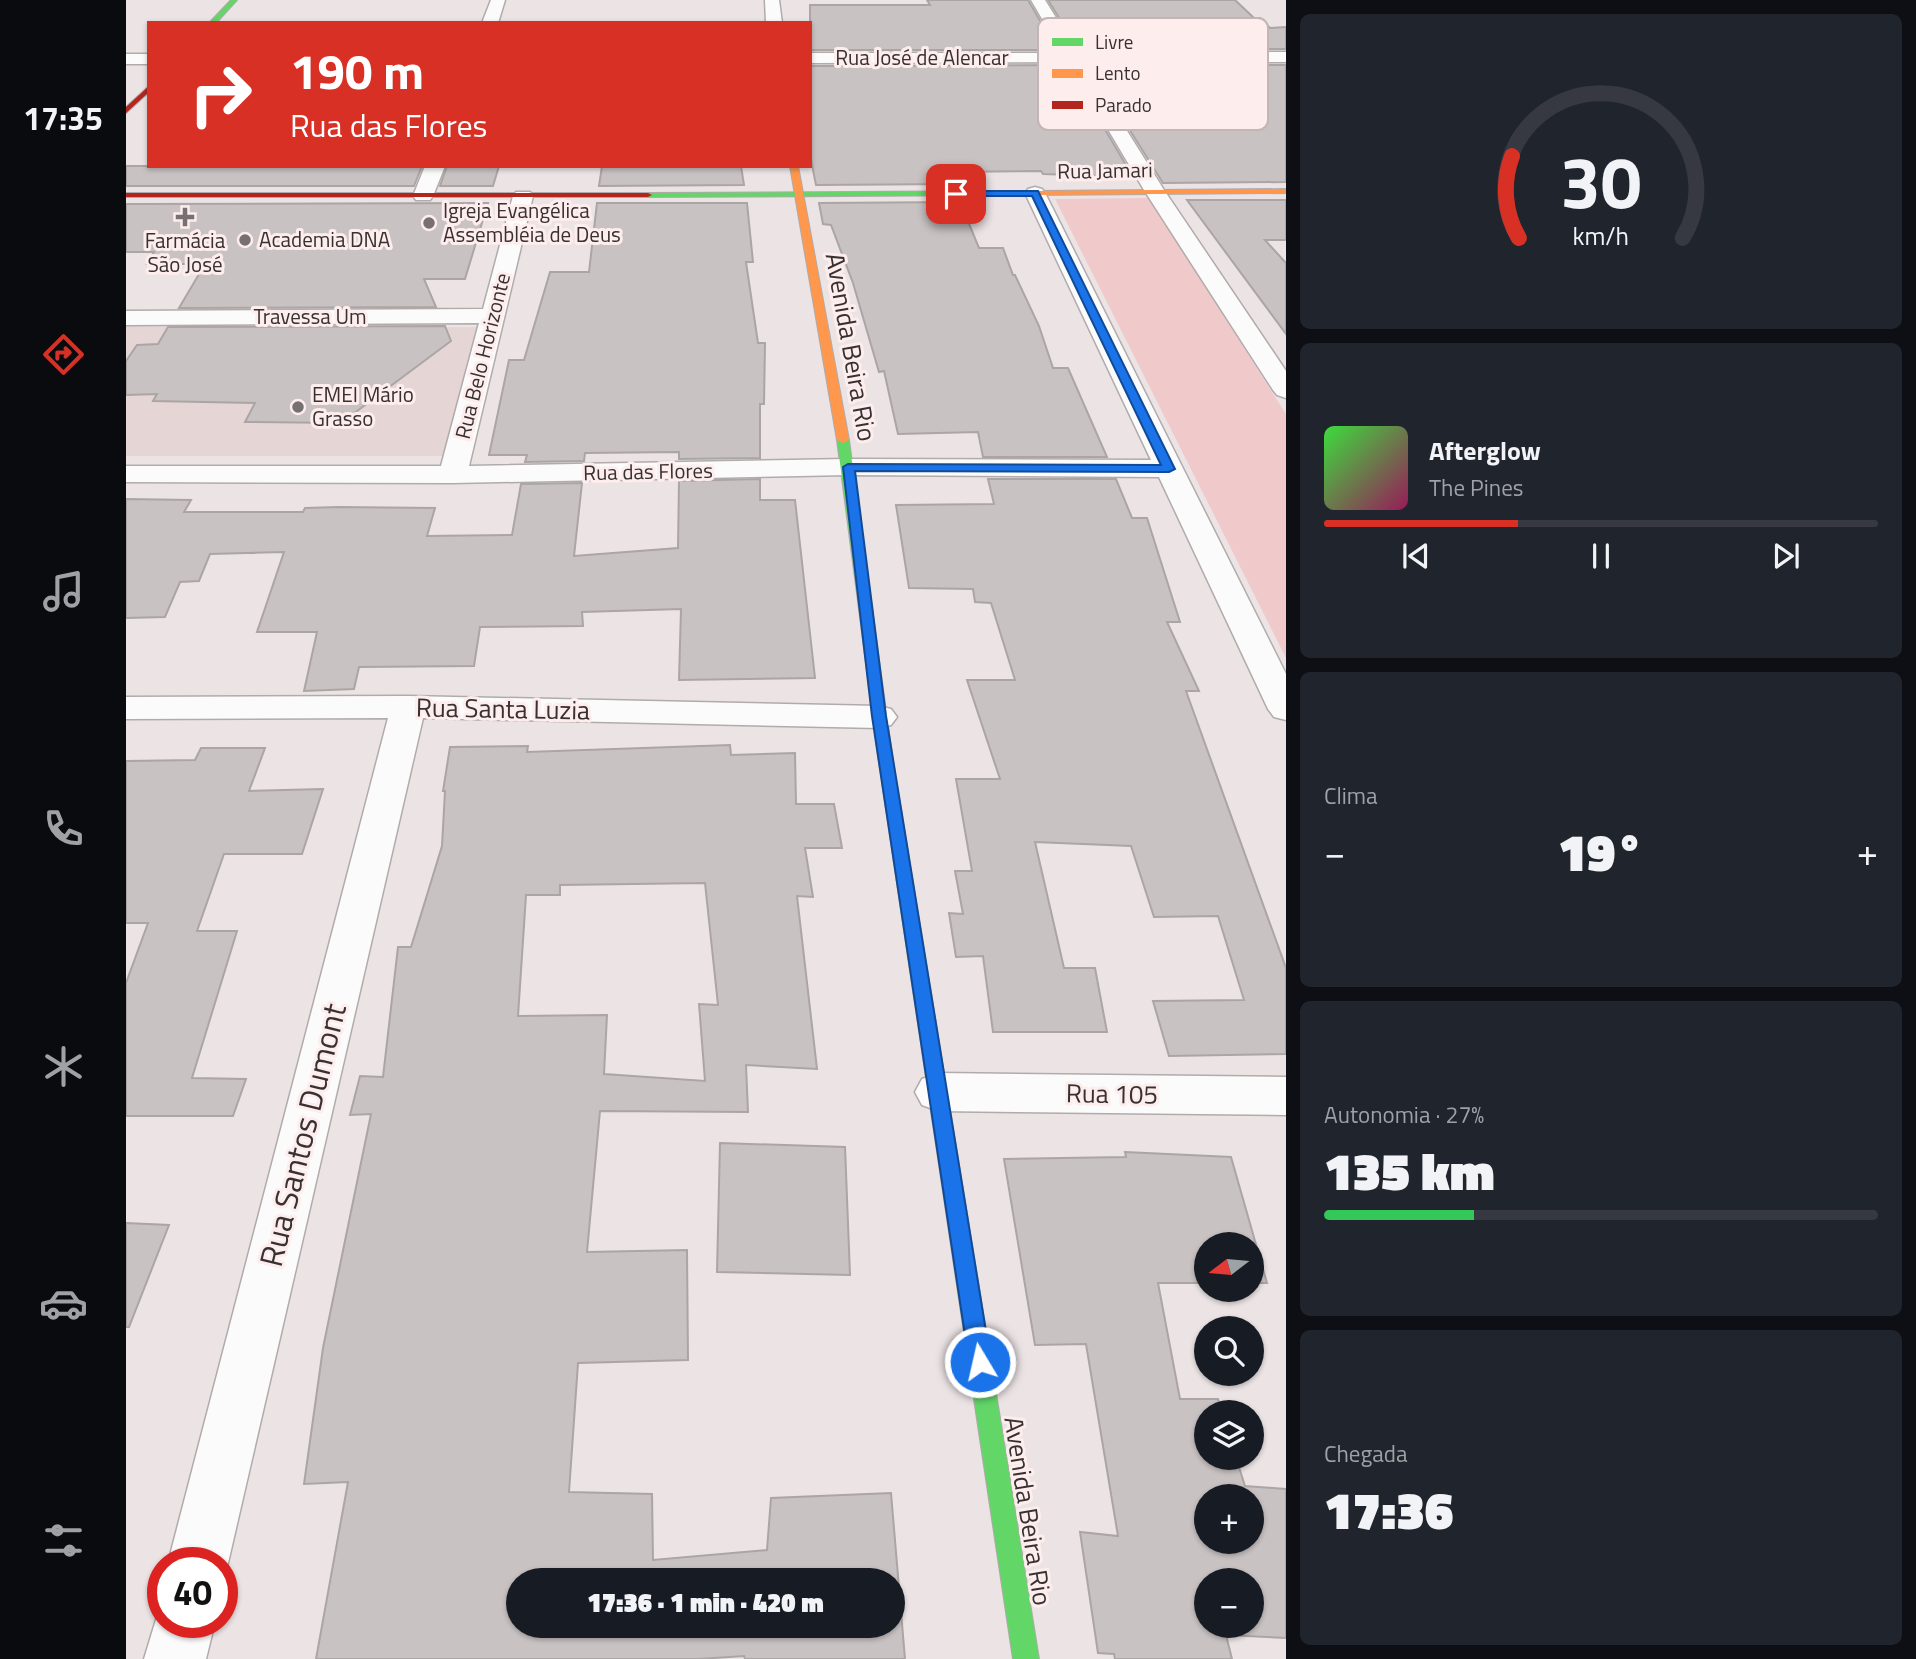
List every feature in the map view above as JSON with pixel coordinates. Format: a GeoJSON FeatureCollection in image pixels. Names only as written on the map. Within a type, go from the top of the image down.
{"type":"FeatureCollection","features":[{"type":"Feature","properties":{"kind":"street"},"geometry":{"type":"LineString","coordinates":[[214,21],[234,0]]}},
{"type":"Feature","properties":{"kind":"street"},"geometry":{"type":"LineString","coordinates":[[491,21],[498,0]]}},
{"type":"Feature","properties":{"kind":"street"},"geometry":{"type":"LineString","coordinates":[[772,0],[774,21]]}},
{"type":"Feature","properties":{"kind":"street"},"geometry":{"type":"LineString","coordinates":[[1038,0],[1048,18]]}},
{"type":"Feature","properties":{"kind":"street","name":"Rua José de Alencar"},"geometry":{"type":"LineString","coordinates":[[812,58],[1038,57]]}},
{"type":"Feature","properties":{"kind":"street","name":"Rua José de Alencar"},"geometry":{"type":"LineString","coordinates":[[1268,57],[1286,57]]}},
{"type":"Feature","properties":{"kind":"street"},"geometry":{"type":"LineString","coordinates":[[126,59],[147,59]]}},
{"type":"Feature","properties":{"kind":"street"},"geometry":{"type":"LineString","coordinates":[[126,111],[147,90]]}},
{"type":"Feature","properties":{"kind":"street"},"geometry":{"type":"LineString","coordinates":[[1116,130],[1286,390]]}},
{"type":"Feature","properties":{"kind":"street"},"geometry":{"type":"LineString","coordinates":[[423,196],[434,168]]}},
{"type":"Feature","properties":{"kind":"street","name":"Avenida Beira Rio"},"geometry":{"type":"LineString","coordinates":[[794,168],[848,467],[879,716],[1026,1659]]}},
{"type":"Feature","properties":{"kind":"street","name":"Rua Jamari"},"geometry":{"type":"LineString","coordinates":[[126,195],[523,196],[1286,191]]}},
{"type":"Feature","properties":{"kind":"street"},"geometry":{"type":"LineString","coordinates":[[1035,193],[1286,709]]}},
{"type":"Feature","properties":{"kind":"street","name":"Rua Belo Horizonte"},"geometry":{"type":"LineString","coordinates":[[453,475],[523,196]]}},
{"type":"Feature","properties":{"kind":"street","name":"Travessa Um"},"geometry":{"type":"LineString","coordinates":[[126,318],[493,316]]}},
{"type":"Feature","properties":{"kind":"street","name":"Rua das Flores"},"geometry":{"type":"LineString","coordinates":[[126,474],[453,475],[848,467],[1169,469]]}},
{"type":"Feature","properties":{"kind":"street","name":"Rua Santa Luzia"},"geometry":{"type":"LineString","coordinates":[[126,708],[408,707],[879,716]]}},
{"type":"Feature","properties":{"kind":"street","name":"Rua Santos Dumont"},"geometry":{"type":"LineString","coordinates":[[202,1547],[408,707]]}},
{"type":"Feature","properties":{"kind":"street","name":"Rua 105"},"geometry":{"type":"LineString","coordinates":[[938,1092],[1286,1096]]}},
{"type":"Feature","properties":{"kind":"street"},"geometry":{"type":"LineString","coordinates":[[175,1659],[180,1638]]}},
{"type":"Feature","properties":{"kind":"shaded area"},"geometry":{"type":"Polygon","coordinates":[[[1149,198],[1286,414],[1286,658],[1055,199],[1149,198]]]}},
{"type":"Feature","properties":{"kind":"shaded area","name":"EMEI Mário Grasso"},"geometry":{"type":"Polygon","coordinates":[[[126,326],[195,327],[177,357],[343,328],[489,327],[459,456],[126,456],[126,326]]]}},
{"type":"Feature","properties":{"kind":"building"},"geometry":{"type":"Polygon","coordinates":[[[927,0],[1028,0],[1038,18],[1038,50],[812,50],[810,5],[930,5],[927,0]]]}},
{"type":"Feature","properties":{"kind":"building"},"geometry":{"type":"Polygon","coordinates":[[[1048,0],[1235,0],[1254,18],[1059,18],[1048,0]]]}},
{"type":"Feature","properties":{"kind":"building"},"geometry":{"type":"Polygon","coordinates":[[[1268,26],[1286,27],[1286,49],[1268,49],[1268,26]]]}},
{"type":"Feature","properties":{"kind":"building"},"geometry":{"type":"Polygon","coordinates":[[[1038,65],[1038,130],[1105,130],[1133,177],[1043,174],[1041,171],[948,172],[954,184],[816,185],[812,165],[812,66],[1038,65]]]}},
{"type":"Feature","properties":{"kind":"building"},"geometry":{"type":"Polygon","coordinates":[[[1268,65],[1286,65],[1286,182],[1163,183],[1130,130],[1268,130],[1268,65]]]}},
{"type":"Feature","properties":{"kind":"building"},"geometry":{"type":"Polygon","coordinates":[[[126,166],[421,168],[414,186],[126,186],[126,166]]]}},
{"type":"Feature","properties":{"kind":"building"},"geometry":{"type":"Polygon","coordinates":[[[446,168],[498,168],[493,186],[440,186],[446,168]]]}},
{"type":"Feature","properties":{"kind":"building"},"geometry":{"type":"Polygon","coordinates":[[[602,168],[741,168],[744,185],[599,186],[602,168]]]}},
{"type":"Feature","properties":{"kind":"building"},"geometry":{"type":"Polygon","coordinates":[[[1187,200],[1286,200],[1286,240],[1265,240],[1286,263],[1286,334],[1187,200]]]}},
{"type":"Feature","properties":{"kind":"building"},"geometry":{"type":"Polygon","coordinates":[[[960,202],[979,248],[1003,248],[1013,275],[1039,326],[1053,368],[1068,368],[1107,457],[983,457],[978,432],[898,434],[884,371],[879,372],[853,283],[831,225],[823,224],[819,203],[960,202]]]}},
{"type":"Feature","properties":{"kind":"building"},"geometry":{"type":"Polygon","coordinates":[[[488,203],[465,279],[424,279],[436,307],[179,308],[205,264],[147,264],[154,252],[126,252],[126,204],[488,203]]]}},
{"type":"Feature","properties":{"kind":"building"},"geometry":{"type":"Polygon","coordinates":[[[597,203],[747,203],[753,262],[746,262],[758,343],[765,343],[764,404],[760,404],[760,458],[679,459],[679,452],[585,453],[584,461],[525,462],[527,455],[489,455],[509,360],[524,360],[550,272],[589,272],[597,203]]]}},
{"type":"Feature","properties":{"kind":"building"},"geometry":{"type":"Polygon","coordinates":[[[445,326],[451,341],[341,423],[245,422],[255,403],[153,401],[157,394],[126,395],[126,361],[137,345],[158,344],[168,327],[445,326]]]}},
{"type":"Feature","properties":{"kind":"building"},"geometry":{"type":"Polygon","coordinates":[[[760,479],[760,500],[795,500],[815,678],[679,680],[681,609],[582,612],[583,626],[480,627],[474,666],[359,667],[354,689],[304,691],[317,632],[257,632],[284,552],[210,554],[199,581],[180,582],[165,617],[126,618],[126,499],[191,500],[184,512],[303,512],[305,508],[338,507],[435,508],[427,536],[512,535],[521,484],[582,483],[574,556],[678,548],[679,481],[760,479]]]}},
{"type":"Feature","properties":{"kind":"building"},"geometry":{"type":"Polygon","coordinates":[[[988,479],[1116,479],[1132,518],[1147,518],[1180,622],[1167,622],[1199,691],[1186,691],[1286,968],[1286,1054],[1169,1056],[1153,1001],[1244,1000],[1218,916],[1154,917],[1131,846],[1035,842],[1064,968],[1095,968],[1107,1032],[993,1032],[983,956],[956,957],[949,913],[963,914],[955,871],[972,871],[956,779],[1000,779],[967,680],[1015,680],[991,603],[975,602],[973,589],[909,588],[896,505],[994,504],[988,479]]]}},
{"type":"Feature","properties":{"kind":"building"},"geometry":{"type":"Polygon","coordinates":[[[730,745],[731,755],[795,753],[796,804],[834,804],[842,848],[805,848],[813,897],[797,896],[817,1069],[746,1065],[748,1112],[600,1111],[587,1252],[687,1250],[688,1360],[578,1363],[569,1492],[652,1494],[653,1560],[767,1550],[771,1498],[891,1493],[897,1568],[506,1568],[506,1638],[903,1638],[905,1659],[745,1659],[744,1656],[699,1659],[316,1659],[348,1482],[304,1484],[323,1348],[371,1114],[350,1115],[360,1076],[383,1077],[398,947],[411,947],[442,846],[443,791],[450,747],[528,746],[527,752],[730,745]],[[705,883],[560,885],[560,895],[526,895],[518,1016],[607,1015],[604,1074],[705,1081],[699,1004],[718,1005],[705,883]]]}},
{"type":"Feature","properties":{"kind":"building"},"geometry":{"type":"Polygon","coordinates":[[[201,748],[265,748],[249,791],[323,789],[302,854],[224,854],[197,931],[237,931],[192,1078],[246,1079],[233,1116],[126,1116],[126,983],[148,923],[126,923],[126,761],[195,760],[201,748]]]}},
{"type":"Feature","properties":{"kind":"building"},"geometry":{"type":"Polygon","coordinates":[[[720,1143],[845,1147],[850,1275],[717,1272],[720,1143]]]}},
{"type":"Feature","properties":{"kind":"building"},"geometry":{"type":"Polygon","coordinates":[[[1125,1152],[1231,1157],[1252,1232],[1194,1232],[1194,1283],[1158,1283],[1180,1399],[1218,1400],[1194,1400],[1194,1470],[1240,1470],[1244,1484],[1194,1484],[1194,1554],[1264,1554],[1264,1487],[1286,1489],[1286,1638],[1264,1637],[1264,1568],[1194,1568],[1194,1638],[1227,1638],[1232,1659],[1115,1659],[1114,1654],[1098,1653],[1080,1532],[1118,1536],[1086,1344],[1035,1345],[1004,1159],[1126,1157],[1125,1152]]]}},
{"type":"Feature","properties":{"kind":"building"},"geometry":{"type":"Polygon","coordinates":[[[126,1223],[169,1225],[129,1327],[126,1327],[126,1223]]]}},
{"type":"Feature","properties":{"kind":"traffic: fast"},"geometry":{"type":"LineString","coordinates":[[214,21],[234,0]]}},
{"type":"Feature","properties":{"kind":"traffic: fast"},"geometry":{"type":"LineString","coordinates":[[648,195],[1035,193]]}},
{"type":"Feature","properties":{"kind":"traffic: fast"},"geometry":{"type":"LineString","coordinates":[[843,440],[885,755]]}},
{"type":"Feature","properties":{"kind":"traffic: fast"},"geometry":{"type":"LineString","coordinates":[[973,1319],[1026,1659]]}},
{"type":"Feature","properties":{"kind":"traffic: slow"},"geometry":{"type":"LineString","coordinates":[[794,168],[843,440]]}},
{"type":"Feature","properties":{"kind":"traffic: slow"},"geometry":{"type":"LineString","coordinates":[[1035,193],[1286,191]]}},
{"type":"Feature","properties":{"kind":"traffic: jam"},"geometry":{"type":"LineString","coordinates":[[126,111],[147,90]]}},
{"type":"Feature","properties":{"kind":"traffic: jam"},"geometry":{"type":"LineString","coordinates":[[126,195],[648,195]]}},
{"type":"Feature","properties":{"kind":"traffic: jam"},"geometry":{"type":"LineString","coordinates":[[885,755],[973,1319]]}},
{"type":"Feature","properties":{"kind":"place","name":"Farmácia São José"},"geometry":{"type":"Point","coordinates":[185,217]}},
{"type":"Feature","properties":{"kind":"place","name":"Igreja Evangélica Assembléia de Deus"},"geometry":{"type":"Point","coordinates":[429,223]}},
{"type":"Feature","properties":{"kind":"place","name":"Academia DNA"},"geometry":{"type":"Point","coordinates":[245,240]}},
{"type":"Feature","properties":{"kind":"place","name":"EMEI Mário Grasso"},"geometry":{"type":"Point","coordinates":[298,407]}},
{"type":"Feature","properties":{"kind":"route"},"geometry":{"type":"LineString","coordinates":[[956,194],[1035,193],[1169,469],[848,467],[879,716],[980,1362]]}}]}
